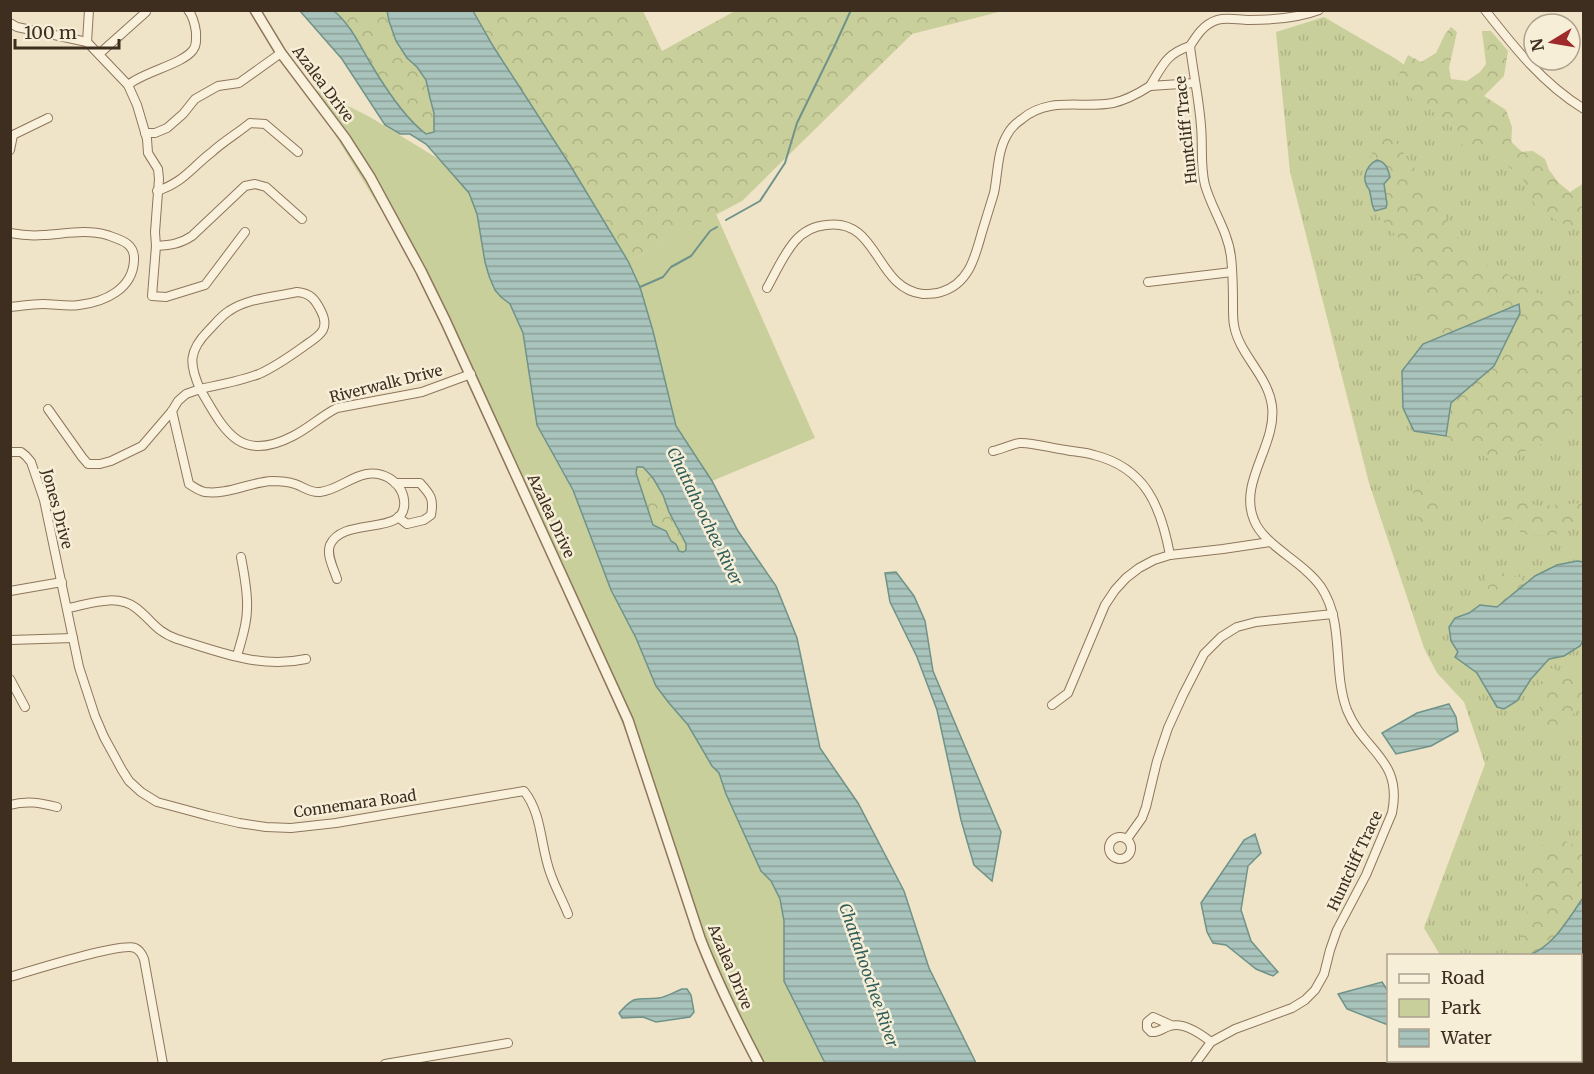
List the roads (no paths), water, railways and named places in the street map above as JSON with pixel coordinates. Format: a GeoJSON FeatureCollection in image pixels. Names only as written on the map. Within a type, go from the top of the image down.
{"type":"FeatureCollection","features":[{"type":"Feature","properties":{"kind":"street"},"geometry":{"type":"LineString","coordinates":[[87,42],[88,10]]}},
{"type":"Feature","properties":{"kind":"street"},"geometry":{"type":"LineString","coordinates":[[128,86],[135,79],[192,52],[196,45],[196,29],[188,10]]}},
{"type":"Feature","properties":{"kind":"street","name":"Azalea Drive"},"geometry":{"type":"LineString","coordinates":[[255,10],[281,53],[345,138],[370,177],[421,270],[471,374],[628,720],[704,947],[729,1007],[759,1064]]}},
{"type":"Feature","properties":{"kind":"street"},"geometry":{"type":"LineString","coordinates":[[766,288],[797,239],[814,228],[834,224],[848,226],[858,231],[891,276],[905,289],[927,294],[950,289],[963,278],[974,261],[994,193],[1002,146],[1007,134],[1029,113],[1056,104],[1114,103],[1132,97],[1150,86],[1170,55],[1190,46],[1201,30],[1217,20],[1280,18],[1319,10]]}},
{"type":"Feature","properties":{"kind":"street"},"geometry":{"type":"LineString","coordinates":[[1485,10],[1519,54],[1537,72],[1584,109]]}},
{"type":"Feature","properties":{"kind":"street"},"geometry":{"type":"LineString","coordinates":[[99,54],[146,12]]}},
{"type":"Feature","properties":{"kind":"street"},"geometry":{"type":"LineString","coordinates":[[10,23],[17,27],[87,42],[128,86],[137,105],[148,153],[158,168],[152,296],[166,297],[205,285],[244,232]]}},
{"type":"Feature","properties":{"kind":"street","name":"Huntcliff Trace"},"geometry":{"type":"LineString","coordinates":[[1190,46],[1202,128],[1204,183],[1227,237],[1231,257],[1234,326],[1245,352],[1266,384],[1273,408],[1270,434],[1254,481],[1250,507],[1261,532],[1270,542],[1312,575],[1321,588],[1333,614],[1343,699],[1356,726],[1383,760],[1393,779],[1394,803],[1366,876],[1337,930],[1324,974],[1315,990],[1292,1008],[1235,1029],[1212,1042],[1195,1064]]}},
{"type":"Feature","properties":{"kind":"street"},"geometry":{"type":"LineString","coordinates":[[145,133],[155,133],[167,128],[195,99],[218,86],[239,82],[281,53]]}},
{"type":"Feature","properties":{"kind":"street"},"geometry":{"type":"LineString","coordinates":[[1150,86],[1195,83]]}},
{"type":"Feature","properties":{"kind":"street"},"geometry":{"type":"LineString","coordinates":[[10,150],[13,135],[48,118]]}},
{"type":"Feature","properties":{"kind":"street"},"geometry":{"type":"LineString","coordinates":[[157,191],[171,187],[183,179],[212,152],[250,123],[265,124],[298,152]]}},
{"type":"Feature","properties":{"kind":"street"},"geometry":{"type":"LineString","coordinates":[[156,246],[183,242],[245,186],[255,184],[266,187],[302,219]]}},
{"type":"Feature","properties":{"kind":"street"},"geometry":{"type":"LineString","coordinates":[[10,233],[39,235],[94,232],[130,244],[134,249],[134,259],[127,282],[122,289],[108,298],[79,305],[42,304],[10,307]]}},
{"type":"Feature","properties":{"kind":"street"},"geometry":{"type":"LineString","coordinates":[[1148,282],[1232,272]]}},
{"type":"Feature","properties":{"kind":"street"},"geometry":{"type":"LineString","coordinates":[[48,408],[88,464],[111,461],[142,446],[186,394],[260,374],[289,358],[320,334],[325,322],[316,301],[305,293],[297,292],[237,306],[222,316],[199,340],[194,351],[193,373],[200,389]]}},
{"type":"Feature","properties":{"kind":"street","name":"Riverwalk Drive"},"geometry":{"type":"LineString","coordinates":[[200,389],[229,434],[245,444],[261,446],[292,437],[337,408],[422,392],[471,374]]}},
{"type":"Feature","properties":{"kind":"street"},"geometry":{"type":"LineString","coordinates":[[172,411],[189,484],[202,492],[273,481],[295,484],[317,493],[327,492],[357,476],[377,474],[384,476],[400,488],[404,499],[403,511],[390,523],[348,529],[334,537],[328,554],[337,579]]}},
{"type":"Feature","properties":{"kind":"street"},"geometry":{"type":"LineString","coordinates":[[993,451],[1020,443],[1094,455],[1112,461],[1136,477],[1151,496],[1165,526],[1170,555]]}},
{"type":"Feature","properties":{"kind":"street","name":"Jones Drive"},"geometry":{"type":"LineString","coordinates":[[10,452],[21,452],[31,462],[44,500],[63,584]]}},
{"type":"Feature","properties":{"kind":"street"},"geometry":{"type":"LineString","coordinates":[[395,483],[420,483],[431,495],[433,505],[431,515],[424,520],[406,524],[398,517]]}},
{"type":"Feature","properties":{"kind":"street"},"geometry":{"type":"LineString","coordinates":[[1052,705],[1068,693],[1105,605],[1126,578],[1139,568],[1170,555],[1270,542]]}},
{"type":"Feature","properties":{"kind":"street"},"geometry":{"type":"LineString","coordinates":[[237,657],[247,610],[247,591],[241,557]]}},
{"type":"Feature","properties":{"kind":"street"},"geometry":{"type":"LineString","coordinates":[[10,591],[63,584]]}},
{"type":"Feature","properties":{"kind":"street","name":"Connemara Road"},"geometry":{"type":"LineString","coordinates":[[63,584],[85,688],[104,737],[129,781],[141,792],[158,802],[239,823],[291,828],[325,825],[524,791],[530,798],[537,816],[551,876],[563,898],[568,914]]}},
{"type":"Feature","properties":{"kind":"street"},"geometry":{"type":"LineString","coordinates":[[68,608],[110,600],[124,601],[137,608],[155,627],[168,636],[255,661],[274,663],[306,659]]}},
{"type":"Feature","properties":{"kind":"street"},"geometry":{"type":"LineString","coordinates":[[1127,839],[1142,818],[1168,728],[1199,663],[1210,646],[1221,637],[1244,625],[1333,614]]}},
{"type":"Feature","properties":{"kind":"street"},"geometry":{"type":"LineString","coordinates":[[10,640],[73,638]]}},
{"type":"Feature","properties":{"kind":"street"},"geometry":{"type":"LineString","coordinates":[[10,679],[25,707]]}},
{"type":"Feature","properties":{"kind":"street"},"geometry":{"type":"LineString","coordinates":[[10,805],[34,802],[57,807]]}},
{"type":"Feature","properties":{"kind":"street"},"geometry":{"type":"LineString","coordinates":[[10,977],[121,948],[135,948],[141,952],[144,959],[163,1064]]}},
{"type":"Feature","properties":{"kind":"street"},"geometry":{"type":"LineString","coordinates":[[1171,1025],[1192,1030],[1212,1042]]}},
{"type":"Feature","properties":{"kind":"street"},"geometry":{"type":"LineString","coordinates":[[385,1064],[508,1043]]}},
{"type":"Feature","properties":{"kind":"water","name":"Chattahoochee River"},"geometry":{"type":"Polygon","coordinates":[[[300,11],[334,11],[350,29],[382,82],[403,111],[426,134],[434,132],[434,113],[426,80],[396,41],[387,11],[473,11],[628,261],[640,287],[653,331],[676,426],[712,481],[738,531],[776,586],[797,638],[820,748],[858,803],[904,891],[929,968],[976,1063],[825,1063],[784,981],[784,921],[780,899],[771,881],[761,871],[726,794],[719,773],[712,766],[688,725],[656,686],[636,638],[611,590],[573,490],[537,425],[523,333],[510,304],[495,290],[489,276],[477,214],[469,193],[426,144],[410,134],[400,134],[385,125],[342,59],[300,11]],[[637,467],[636,473],[653,525],[666,531],[679,551],[683,552],[686,550],[686,544],[663,495],[643,467],[637,467]]]}},
{"type":"Feature","properties":{"kind":"water"},"geometry":{"type":"Polygon","coordinates":[[[1377,160],[1385,164],[1390,177],[1384,184],[1386,208],[1375,211],[1365,177],[1371,164],[1377,160]]]}},
{"type":"Feature","properties":{"kind":"water"},"geometry":{"type":"Polygon","coordinates":[[[1519,304],[1520,313],[1494,366],[1451,403],[1446,436],[1414,431],[1403,408],[1402,371],[1423,344],[1519,304]]]}},
{"type":"Feature","properties":{"kind":"water"},"geometry":{"type":"Polygon","coordinates":[[[1584,562],[1584,639],[1580,646],[1564,656],[1549,659],[1531,679],[1517,701],[1504,709],[1497,707],[1477,673],[1455,657],[1458,652],[1451,641],[1449,627],[1455,618],[1469,613],[1480,605],[1497,607],[1535,576],[1557,565],[1584,562]]]}},
{"type":"Feature","properties":{"kind":"water"},"geometry":{"type":"Polygon","coordinates":[[[896,572],[914,596],[925,621],[933,671],[1001,832],[992,881],[974,865],[961,820],[937,710],[917,657],[890,602],[885,573],[896,572]]]}},
{"type":"Feature","properties":{"kind":"water"},"geometry":{"type":"Polygon","coordinates":[[[1449,704],[1456,717],[1458,731],[1431,746],[1396,754],[1382,733],[1417,713],[1449,704]]]}},
{"type":"Feature","properties":{"kind":"water"},"geometry":{"type":"Polygon","coordinates":[[[1255,834],[1261,853],[1248,866],[1241,910],[1251,941],[1278,972],[1273,976],[1256,969],[1226,945],[1213,943],[1207,932],[1201,903],[1244,840],[1255,834]]]}},
{"type":"Feature","properties":{"kind":"water"},"geometry":{"type":"Polygon","coordinates":[[[1583,898],[1584,987],[1582,989],[1582,954],[1531,954],[1553,939],[1583,898]]]}},
{"type":"Feature","properties":{"kind":"water"},"geometry":{"type":"Polygon","coordinates":[[[1382,982],[1387,990],[1387,1025],[1347,1009],[1338,994],[1382,982]]]}},
{"type":"Feature","properties":{"kind":"water"},"geometry":{"type":"Polygon","coordinates":[[[687,989],[691,995],[694,1012],[690,1017],[656,1022],[643,1017],[622,1018],[619,1013],[633,1000],[662,997],[687,989]]]}},
{"type":"Feature","properties":{"kind":"waterway"},"geometry":{"type":"LineString","coordinates":[[726,220],[760,201],[785,163],[797,123],[851,10]]}},
{"type":"Feature","properties":{"kind":"waterway"},"geometry":{"type":"LineString","coordinates":[[640,287],[663,277],[671,267],[691,256],[710,231],[717,227]]}}]}
